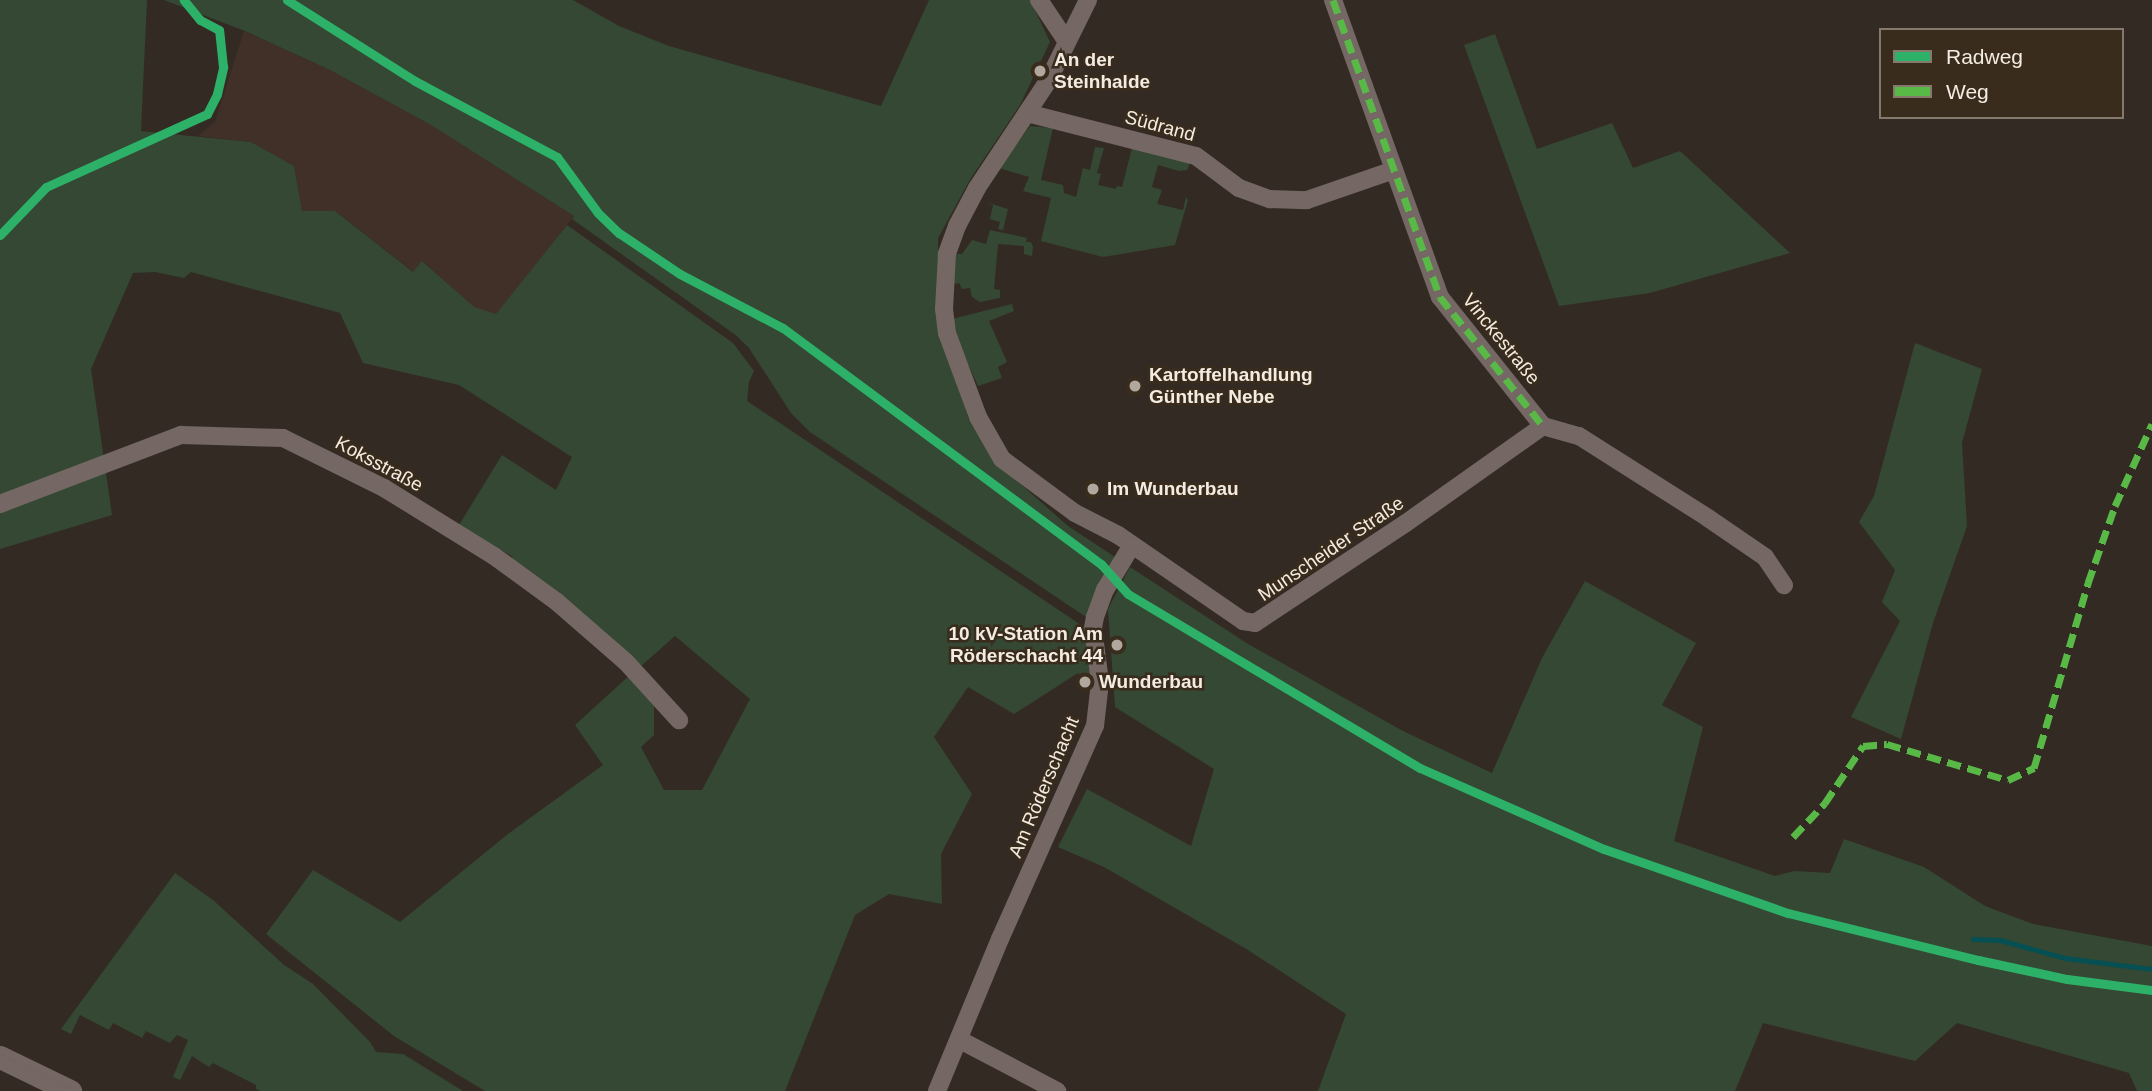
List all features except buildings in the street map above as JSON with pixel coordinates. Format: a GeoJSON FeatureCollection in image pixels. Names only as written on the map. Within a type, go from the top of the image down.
{"type":"FeatureCollection","features":[{"type":"Feature","properties":{"kind":"street"},"geometry":{"type":"LineString","coordinates":[[1039,0],[1067,42]]}},
{"type":"Feature","properties":{"kind":"street","name":"Munscheider Straße"},"geometry":{"type":"LineString","coordinates":[[1088,0],[1027,113],[977,188],[953,236],[944,282],[947,332],[978,416],[1002,459],[1074,513],[1132,545],[1243,621],[1255,623],[1406,523],[1543,426]]}},
{"type":"Feature","properties":{"kind":"street","name":"Vinckestraße"},"geometry":{"type":"LineString","coordinates":[[1333,0],[1440,297],[1543,426]]}},
{"type":"Feature","properties":{"kind":"street","name":"Südrand"},"geometry":{"type":"LineString","coordinates":[[1027,113],[1196,156],[1239,188],[1270,199],[1307,200],[1394,170]]}},
{"type":"Feature","properties":{"kind":"street"},"geometry":{"type":"LineString","coordinates":[[1543,426],[1579,436],[1708,518],[1765,557],[1784,584]]}},
{"type":"Feature","properties":{"kind":"street","name":"Koksstraße"},"geometry":{"type":"LineString","coordinates":[[0,504],[181,435],[283,438],[384,488],[494,556],[556,603],[626,662],[679,720]]}},
{"type":"Feature","properties":{"kind":"street","name":"Am Röderschacht"},"geometry":{"type":"LineString","coordinates":[[937,1091],[960,1041],[1000,939],[1095,726],[1100,682],[1093,628],[1095,617],[1105,590],[1132,545]]}},
{"type":"Feature","properties":{"kind":"street"},"geometry":{"type":"LineString","coordinates":[[960,1041],[1057,1091]]}},
{"type":"Feature","properties":{"kind":"street"},"geometry":{"type":"LineString","coordinates":[[0,1057],[70,1091]]}},
{"type":"Feature","properties":{"kind":"shaded area"},"geometry":{"type":"Polygon","coordinates":[[[244,31],[330,70],[431,125],[574,216],[497,314],[474,308],[423,261],[414,272],[335,211],[302,211],[294,166],[251,142],[198,136],[215,122],[244,31]]]}},
{"type":"Feature","properties":{"kind":"green space"},"geometry":{"type":"Polygon","coordinates":[[[0,0],[147,0],[141,131],[251,142],[294,166],[302,211],[335,211],[413,272],[422,261],[474,307],[496,314],[567,225],[733,343],[754,371],[749,382],[747,401],[1087,629],[1092,686],[1078,673],[1014,714],[968,687],[934,737],[972,794],[941,854],[942,904],[889,894],[855,915],[785,1091],[485,1091],[394,1036],[266,934],[313,870],[400,922],[508,834],[603,765],[575,725],[631,674],[499,566],[513,557],[459,525],[502,455],[556,490],[572,457],[459,385],[363,363],[340,313],[191,272],[184,278],[155,272],[133,273],[91,369],[112,515],[0,549],[0,0]],[[675,636],[632,674],[654,702],[654,735],[641,747],[664,790],[702,790],[750,699],[675,636]]]}},
{"type":"Feature","properties":{"kind":"green space"},"geometry":{"type":"Polygon","coordinates":[[[164,0],[573,0],[619,26],[669,46],[881,106],[929,0],[1030,0],[1050,42],[1020,105],[971,178],[938,238],[938,323],[969,420],[998,464],[1068,526],[1115,557],[1094,599],[1089,619],[810,432],[791,413],[749,348],[737,336],[572,219],[574,216],[431,125],[330,70],[245,31],[164,0]]]}},
{"type":"Feature","properties":{"kind":"green space"},"geometry":{"type":"Polygon","coordinates":[[[1495,34],[1537,149],[1612,123],[1633,168],[1680,151],[1790,253],[1650,293],[1559,306],[1464,45],[1495,34]]]}},
{"type":"Feature","properties":{"kind":"green space"},"geometry":{"type":"Polygon","coordinates":[[[1030,126],[1053,128],[1041,180],[1063,185],[1064,193],[1076,197],[1083,168],[1090,170],[1095,147],[1104,148],[1097,173],[1101,174],[1098,185],[1116,189],[1117,186],[1122,187],[1133,144],[1190,163],[1187,170],[1179,171],[1158,165],[1152,187],[1162,190],[1157,204],[1183,210],[1186,197],[1188,200],[1175,245],[1103,257],[1041,241],[1051,198],[1023,191],[1029,177],[999,168],[1030,126]]]}},
{"type":"Feature","properties":{"kind":"green space"},"geometry":{"type":"Polygon","coordinates":[[[985,202],[1008,209],[1003,230],[998,229],[1000,222],[990,219],[993,205],[985,202]]]}},
{"type":"Feature","properties":{"kind":"green space"},"geometry":{"type":"Polygon","coordinates":[[[990,230],[1027,238],[1026,242],[1031,242],[1033,247],[1032,256],[1024,254],[1024,246],[998,244],[994,289],[1000,290],[1000,298],[980,302],[972,297],[970,288],[962,289],[959,283],[950,285],[955,254],[962,254],[972,240],[986,244],[990,230]]]}},
{"type":"Feature","properties":{"kind":"green space"},"geometry":{"type":"Polygon","coordinates":[[[1012,304],[1014,311],[989,321],[1007,362],[998,367],[1002,378],[978,386],[961,349],[952,319],[1012,304]]]}},
{"type":"Feature","properties":{"kind":"green space"},"geometry":{"type":"Polygon","coordinates":[[[1915,343],[1982,369],[1962,443],[1967,526],[1933,623],[1901,739],[1851,717],[1900,621],[1882,602],[1895,570],[1859,522],[1874,496],[1915,343]]]}},
{"type":"Feature","properties":{"kind":"green space"},"geometry":{"type":"Polygon","coordinates":[[[1130,567],[1248,644],[1403,731],[1492,773],[1542,658],[1585,581],[1696,643],[1662,705],[1703,727],[1674,841],[1775,876],[1794,871],[1830,873],[1844,839],[1924,867],[1985,906],[2033,924],[2152,946],[2152,1091],[2137,1091],[2129,1073],[1957,1023],[1915,1061],[1763,1023],[1735,1091],[1318,1091],[1346,1014],[1248,950],[1104,867],[1058,847],[1087,789],[1191,846],[1214,769],[1115,707],[1108,609],[1130,567]]]}},
{"type":"Feature","properties":{"kind":"green space"},"geometry":{"type":"Polygon","coordinates":[[[175,873],[213,900],[284,965],[313,984],[370,1042],[376,1052],[403,1054],[463,1091],[261,1091],[256,1089],[256,1085],[213,1063],[209,1067],[192,1056],[180,1080],[173,1077],[188,1040],[177,1035],[170,1043],[146,1031],[142,1038],[113,1023],[109,1030],[80,1015],[71,1034],[61,1029],[175,873]]]}},
{"type":"Feature","properties":{"kind":"waterway"},"geometry":{"type":"LineString","coordinates":[[1973,939],[2000,940],[2065,958],[2152,969]]}},
{"type":"Feature","properties":{"kind":"tram line"},"geometry":{"type":"LineString","coordinates":[[0,1054],[77,1091]]}},
{"type":"Feature","properties":{"kind":"marked path"},"geometry":{"type":"LineString","coordinates":[[1333,0],[1440,297],[1543,426]]}},
{"type":"Feature","properties":{"kind":"marked path"},"geometry":{"type":"LineString","coordinates":[[1793,837],[1825,803],[1863,746],[1887,744],[2008,780],[2034,768],[2088,583],[2115,506],[2152,424]]}},
{"type":"Feature","properties":{"kind":"cycle path"},"geometry":{"type":"LineString","coordinates":[[0,235],[46,187],[207,114],[217,94],[223,67],[219,30],[200,20],[184,0]]}},
{"type":"Feature","properties":{"kind":"cycle path"},"geometry":{"type":"LineString","coordinates":[[287,0],[415,81],[557,157],[598,213],[619,233],[680,274],[783,328],[1101,564],[1128,594],[1420,768],[1604,849],[1788,913],[2067,979],[2152,990]]}},
{"type":"Feature","properties":{"kind":"place","name":"An der Steinhalde"},"geometry":{"type":"Point","coordinates":[1040,71]}},
{"type":"Feature","properties":{"kind":"place","name":"Kartoffelhandlung Günther Nebe"},"geometry":{"type":"Point","coordinates":[1135,386]}},
{"type":"Feature","properties":{"kind":"place","name":"Im Wunderbau"},"geometry":{"type":"Point","coordinates":[1093,489]}},
{"type":"Feature","properties":{"kind":"place","name":"10 kV-Station Am Röderschacht 44"},"geometry":{"type":"Point","coordinates":[1117,645]}},
{"type":"Feature","properties":{"kind":"place","name":"Wunderbau"},"geometry":{"type":"Point","coordinates":[1085,682]}}]}
